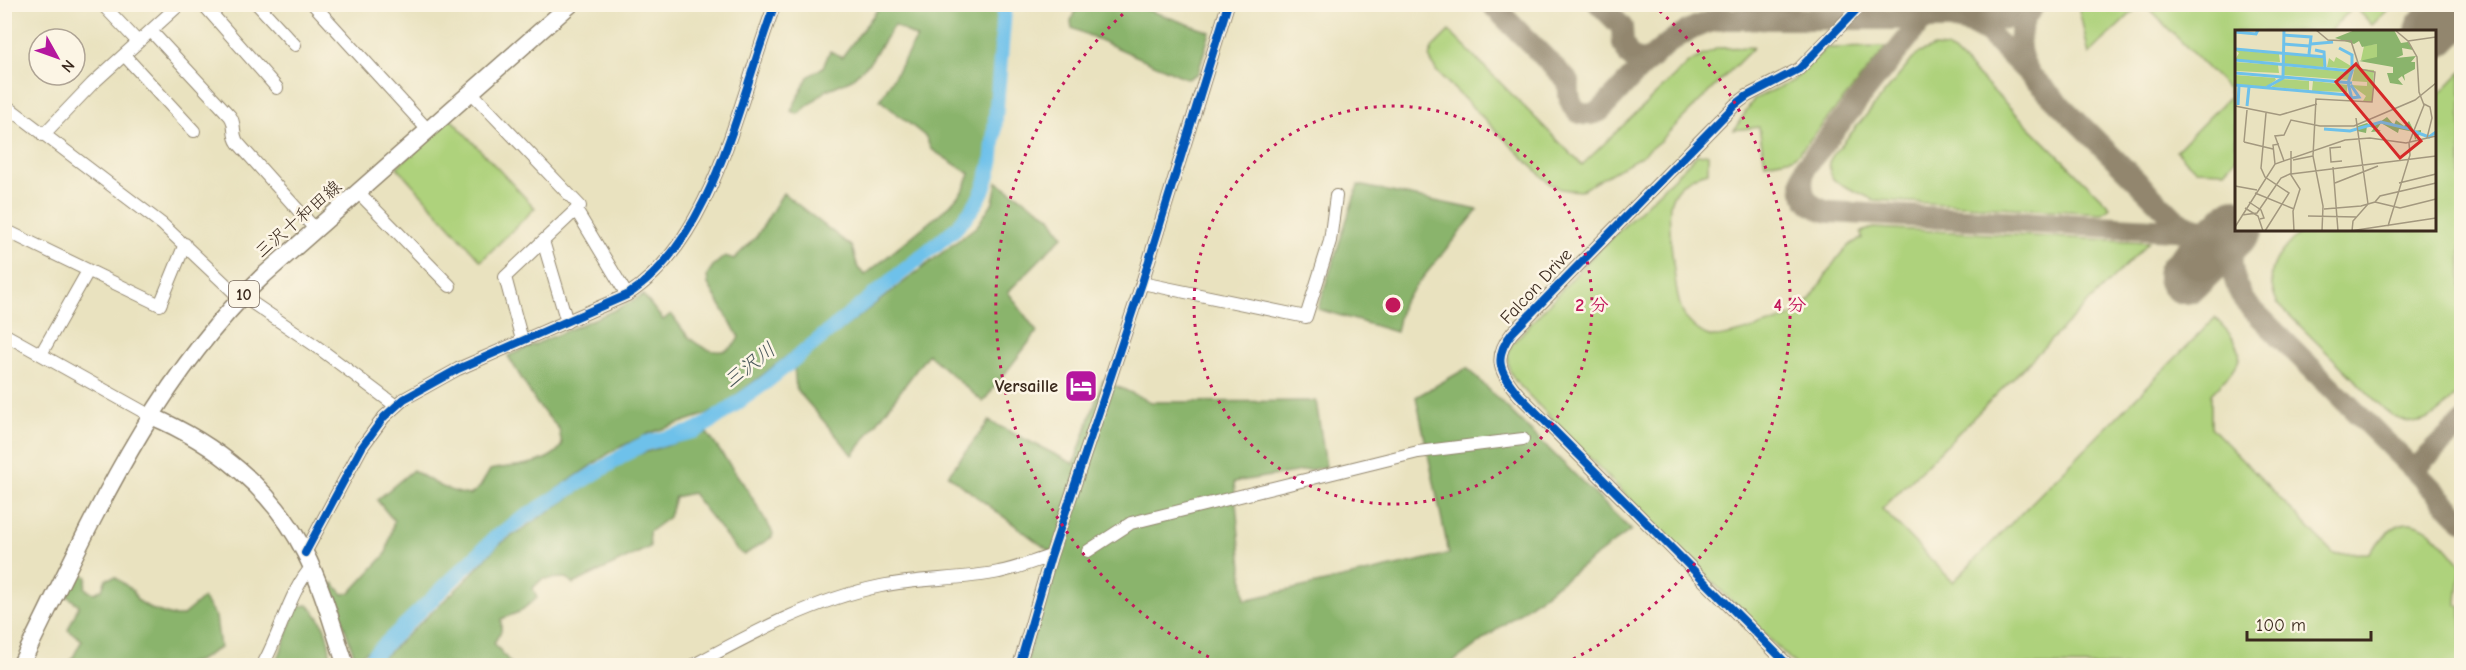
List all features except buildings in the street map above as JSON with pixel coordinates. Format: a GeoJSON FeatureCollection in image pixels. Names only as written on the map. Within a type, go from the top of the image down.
{"type":"FeatureCollection","features":[{"type":"Feature","properties":{"kind":"main road","name":"三沢十和田線"},"geometry":{"type":"LineString","coordinates":[[20,666],[97,511],[151,416],[195,350],[240,298],[571,4]]}},
{"type":"Feature","properties":{"kind":"main road"},"geometry":{"type":"LineString","coordinates":[[151,416],[204,444],[253,481],[282,513],[309,560],[346,666]]}},
{"type":"Feature","properties":{"kind":"street"},"geometry":{"type":"LineString","coordinates":[[102,4],[138,42]]}},
{"type":"Feature","properties":{"kind":"street"},"geometry":{"type":"LineString","coordinates":[[203,4],[277,88]]}},
{"type":"Feature","properties":{"kind":"street"},"geometry":{"type":"LineString","coordinates":[[257,4],[295,45]]}},
{"type":"Feature","properties":{"kind":"street"},"geometry":{"type":"LineString","coordinates":[[313,4],[428,130]]}},
{"type":"Feature","properties":{"kind":"street"},"geometry":{"type":"LineString","coordinates":[[262,666],[362,447],[384,417],[431,382],[627,295],[646,283],[666,263],[705,197],[726,150],[775,4]]}},
{"type":"Feature","properties":{"kind":"street"},"geometry":{"type":"LineString","coordinates":[[1019,666],[1051,556],[1142,284],[1228,4]]}},
{"type":"Feature","properties":{"kind":"street","name":"Falcon Drive"},"geometry":{"type":"LineString","coordinates":[[1789,666],[1520,395],[1503,374],[1500,364],[1501,353],[1503,343],[1512,333],[1735,105],[1757,90],[1799,69],[1862,4]]}},
{"type":"Feature","properties":{"kind":"street"},"geometry":{"type":"LineString","coordinates":[[44,135],[92,84],[179,5]]}},
{"type":"Feature","properties":{"kind":"street"},"geometry":{"type":"LineString","coordinates":[[151,31],[230,116],[234,121],[234,137],[238,143],[316,230]]}},
{"type":"Feature","properties":{"kind":"street"},"geometry":{"type":"LineString","coordinates":[[124,55],[194,131]]}},
{"type":"Feature","properties":{"kind":"street"},"geometry":{"type":"LineString","coordinates":[[471,92],[580,206],[505,277],[522,340]]}},
{"type":"Feature","properties":{"kind":"street"},"geometry":{"type":"LineString","coordinates":[[4,104],[142,208],[184,244],[240,298],[251,302],[316,346],[396,406]]}},
{"type":"Feature","properties":{"kind":"street"},"geometry":{"type":"LineString","coordinates":[[358,192],[450,286]]}},
{"type":"Feature","properties":{"kind":"street"},"geometry":{"type":"LineString","coordinates":[[1142,284],[1306,317],[1330,241],[1336,196]]}},
{"type":"Feature","properties":{"kind":"street"},"geometry":{"type":"LineString","coordinates":[[576,210],[627,295]]}},
{"type":"Feature","properties":{"kind":"street"},"geometry":{"type":"LineString","coordinates":[[9,232],[160,305],[184,244]]}},
{"type":"Feature","properties":{"kind":"street"},"geometry":{"type":"LineString","coordinates":[[543,241],[567,322]]}},
{"type":"Feature","properties":{"kind":"street"},"geometry":{"type":"LineString","coordinates":[[40,354],[88,271]]}},
{"type":"Feature","properties":{"kind":"street"},"geometry":{"type":"LineString","coordinates":[[4,334],[151,416]]}},
{"type":"Feature","properties":{"kind":"street"},"geometry":{"type":"LineString","coordinates":[[1088,551],[1131,523],[1418,452],[1523,440]]}},
{"type":"Feature","properties":{"kind":"street"},"geometry":{"type":"LineString","coordinates":[[692,666],[769,625],[815,604],[883,585],[999,572],[1051,556]]}},
{"type":"Feature","properties":{"kind":"green space"},"geometry":{"type":"Polygon","coordinates":[[[2078,4],[2393,5],[2372,25],[2354,6],[2331,30],[2235,30],[2235,160],[2225,171],[2196,170],[2176,151],[2229,97],[2228,89],[2146,6],[2138,7],[2089,54],[2078,4]]]}},
{"type":"Feature","properties":{"kind":"green space"},"geometry":{"type":"Polygon","coordinates":[[[881,5],[1003,5],[997,27],[989,159],[974,199],[957,221],[877,287],[716,411],[650,433],[614,450],[493,533],[380,645],[355,658],[331,587],[333,583],[343,594],[350,593],[386,554],[394,521],[377,500],[413,470],[447,489],[470,495],[480,487],[490,470],[539,461],[556,452],[562,445],[559,429],[537,404],[508,356],[619,308],[643,295],[663,320],[671,314],[692,340],[705,348],[724,351],[735,344],[739,337],[708,284],[707,275],[713,266],[725,256],[734,259],[757,236],[783,193],[852,247],[858,268],[865,275],[950,205],[964,189],[970,174],[931,149],[926,137],[880,100],[917,38],[894,25],[870,62],[852,79],[827,90],[798,114],[791,111],[808,77],[823,67],[830,51],[842,57],[881,5]]]}},
{"type":"Feature","properties":{"kind":"green space"},"geometry":{"type":"Polygon","coordinates":[[[1077,5],[1134,5],[1210,32],[1198,73],[1188,79],[1072,28],[1071,21],[1077,5]]]}},
{"type":"Feature","properties":{"kind":"green space"},"geometry":{"type":"Polygon","coordinates":[[[1449,31],[1582,165],[1689,62],[1718,48],[1754,47],[1661,140],[1640,157],[1580,191],[1561,189],[1550,184],[1437,72],[1429,57],[1433,47],[1449,31]]]}},
{"type":"Feature","properties":{"kind":"green space"},"geometry":{"type":"Polygon","coordinates":[[[1887,47],[1799,153],[1792,158],[1765,163],[1759,127],[1734,130],[1754,99],[1793,81],[1826,48],[1887,47]]]}},
{"type":"Feature","properties":{"kind":"green space"},"geometry":{"type":"Polygon","coordinates":[[[1934,47],[1946,48],[1954,52],[2110,207],[2103,213],[1874,200],[1838,183],[1831,177],[1829,162],[1833,155],[1917,54],[1934,47]]]}},
{"type":"Feature","properties":{"kind":"green space"},"geometry":{"type":"Polygon","coordinates":[[[2461,72],[2461,390],[2427,420],[2408,422],[2385,410],[2278,304],[2271,281],[2275,262],[2302,231],[2436,231],[2436,98],[2461,72]]]}},
{"type":"Feature","properties":{"kind":"green space"},"geometry":{"type":"Polygon","coordinates":[[[450,118],[535,208],[481,261],[397,167],[450,118]]]}},
{"type":"Feature","properties":{"kind":"green space"},"geometry":{"type":"Polygon","coordinates":[[[1708,154],[1708,172],[1681,185],[1673,195],[1670,222],[1680,306],[1692,325],[1701,332],[1715,337],[1782,320],[1797,313],[1806,305],[1843,251],[1852,243],[1862,239],[1861,232],[1873,228],[2149,242],[1882,509],[1953,582],[2215,318],[2235,341],[2239,349],[2239,357],[2231,373],[2211,394],[2211,427],[2334,554],[2369,553],[2389,531],[2406,523],[2416,524],[2434,534],[2461,565],[2457,605],[2461,607],[2461,665],[2332,666],[2326,663],[2306,666],[1796,665],[1517,383],[1508,365],[1508,355],[1512,344],[1589,260],[1697,155],[1708,154]]]}},
{"type":"Feature","properties":{"kind":"green space"},"geometry":{"type":"Polygon","coordinates":[[[997,182],[1051,217],[1063,236],[1008,292],[1037,332],[983,402],[928,354],[853,455],[796,389],[794,366],[977,226],[993,202],[997,182]]]}},
{"type":"Feature","properties":{"kind":"green space"},"geometry":{"type":"Polygon","coordinates":[[[1358,185],[1478,210],[1402,303],[1396,332],[1318,309],[1358,185]]]}},
{"type":"Feature","properties":{"kind":"green space"},"geometry":{"type":"Polygon","coordinates":[[[1467,368],[1631,530],[1449,665],[1026,665],[1052,553],[948,475],[989,421],[1074,464],[1103,380],[1151,402],[1316,401],[1326,467],[1234,482],[1245,600],[1449,554],[1416,397],[1467,368]]]}},
{"type":"Feature","properties":{"kind":"green space"},"geometry":{"type":"Polygon","coordinates":[[[707,433],[747,489],[773,533],[772,537],[744,555],[736,549],[692,493],[675,497],[669,517],[649,532],[650,547],[573,584],[567,578],[542,579],[533,588],[537,598],[519,612],[501,619],[501,631],[494,643],[512,665],[371,665],[387,654],[462,584],[497,546],[630,457],[707,433]]]}},
{"type":"Feature","properties":{"kind":"green space"},"geometry":{"type":"Polygon","coordinates":[[[81,573],[87,577],[85,587],[88,591],[95,593],[102,589],[106,579],[115,577],[133,591],[137,600],[151,609],[172,616],[182,616],[203,598],[216,617],[220,648],[200,660],[175,665],[137,667],[69,665],[82,640],[68,630],[79,605],[67,596],[77,574],[81,573]]]}},
{"type":"Feature","properties":{"kind":"green space"},"geometry":{"type":"Polygon","coordinates":[[[308,605],[325,628],[330,657],[320,665],[273,666],[280,654],[296,607],[308,605]]]}},
{"type":"Feature","properties":{"kind":"waterway","name":"三沢川"},"geometry":{"type":"LineString","coordinates":[[373,656],[496,537],[634,449],[646,443],[695,431],[712,421],[765,383],[955,229],[979,198],[992,161],[1005,4]]}},
{"type":"Feature","properties":{"kind":"taxiway"},"geometry":{"type":"LineString","coordinates":[[1599,4],[1622,27],[1623,44],[1630,57],[1642,61],[1653,57]]}},
{"type":"Feature","properties":{"kind":"taxiway"},"geometry":{"type":"LineString","coordinates":[[1967,20],[2009,18],[2034,4]]}},
{"type":"Feature","properties":{"kind":"taxiway"},"geometry":{"type":"LineString","coordinates":[[2028,70],[2021,53],[2020,36],[2025,19],[2035,4]]}},
{"type":"Feature","properties":{"kind":"taxiway"},"geometry":{"type":"LineString","coordinates":[[1495,8],[1569,82],[1572,104],[1575,109],[1585,114],[1600,111],[1655,54],[1687,31],[1705,23],[1724,19],[1951,19],[1972,24],[1987,32],[2175,219],[2190,227],[2205,230],[2213,230],[2235,222]]}},
{"type":"Feature","properties":{"kind":"taxiway"},"geometry":{"type":"LineString","coordinates":[[1923,19],[1806,166],[1803,175],[1803,190],[1809,202],[1814,206],[1830,212],[2193,231]]}},
{"type":"Feature","properties":{"kind":"taxiway"},"geometry":{"type":"LineString","coordinates":[[2238,231],[2232,248],[2232,266],[2233,275],[2244,301],[2414,470],[2462,423]]}},
{"type":"Feature","properties":{"kind":"taxiway"},"geometry":{"type":"LineString","coordinates":[[2414,470],[2462,520]]}},
{"type":"Feature","properties":{"kind":"runway"},"geometry":{"type":"LineString","coordinates":[[2434,30],[2459,4]]}},
{"type":"Feature","properties":{"kind":"runway"},"geometry":{"type":"LineString","coordinates":[[2185,276],[2235,227]]}},
{"type":"Feature","properties":{"kind":"cycle path"},"geometry":{"type":"LineString","coordinates":[[305,553],[362,447],[384,417],[404,399],[458,369],[627,295],[657,270],[682,239],[703,203],[736,122],[775,4]]}},
{"type":"Feature","properties":{"kind":"cycle path"},"geometry":{"type":"LineString","coordinates":[[1019,666],[1051,556],[1142,283],[1228,4]]}},
{"type":"Feature","properties":{"kind":"cycle path"},"geometry":{"type":"LineString","coordinates":[[1789,666],[1519,395],[1507,380],[1500,358],[1512,333],[1735,105],[1747,96],[1799,69],[1862,4]]}},
{"type":"Feature","properties":{"kind":"place","name":"Versaille"},"geometry":{"type":"Point","coordinates":[1081,386]}}]}
